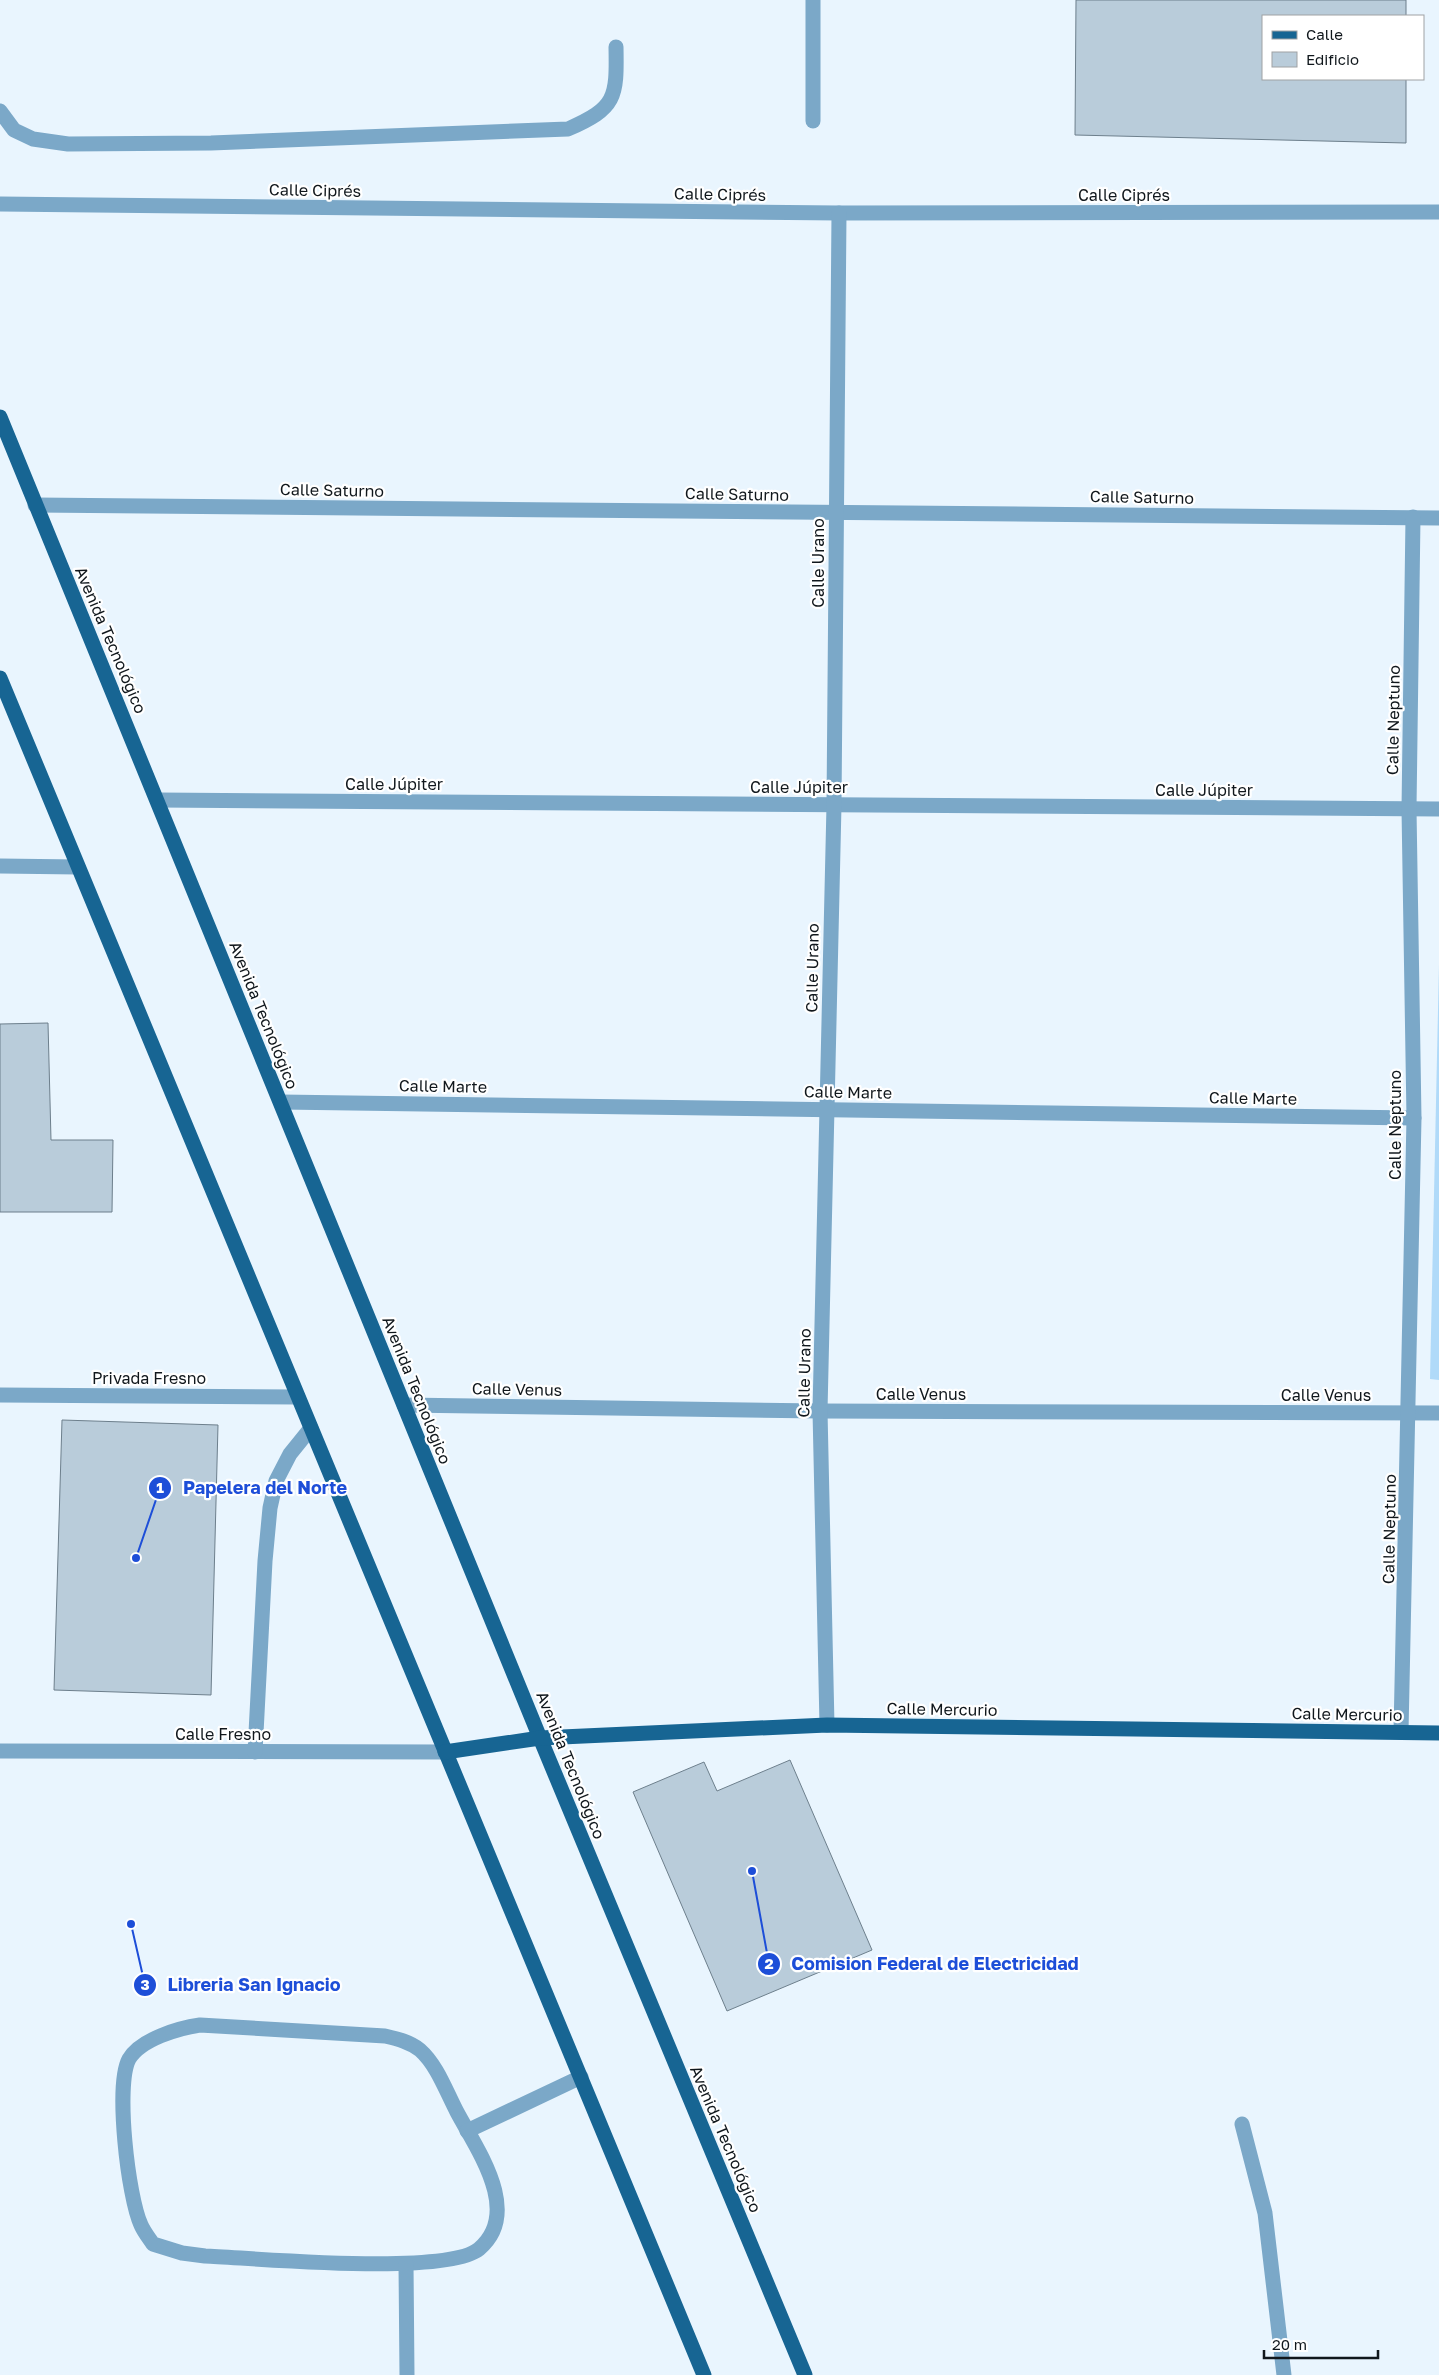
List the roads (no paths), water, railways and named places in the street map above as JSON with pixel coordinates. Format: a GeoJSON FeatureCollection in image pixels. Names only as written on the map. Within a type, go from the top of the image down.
{"type":"FeatureCollection","features":[{"type":"Feature","properties":{"kind":"main road","name":"Avenida Tecnológico"},"geometry":{"type":"LineString","coordinates":[[0,417],[540,1738],[805,2375]]}},
{"type":"Feature","properties":{"kind":"main road"},"geometry":{"type":"LineString","coordinates":[[0,678],[704,2375]]}},
{"type":"Feature","properties":{"kind":"main road","name":"Calle Mercurio"},"geometry":{"type":"LineString","coordinates":[[445,1752],[540,1738],[827,1724],[1439,1733]]}},
{"type":"Feature","properties":{"kind":"street"},"geometry":{"type":"LineString","coordinates":[[813,0],[813,121]]}},
{"type":"Feature","properties":{"kind":"street"},"geometry":{"type":"LineString","coordinates":[[0,111],[14,130],[33,139],[68,144],[211,143],[568,129],[593,118],[610,102],[617,77],[616,47]]}},
{"type":"Feature","properties":{"kind":"street","name":"Calle Ciprés"},"geometry":{"type":"LineString","coordinates":[[0,204],[839,212],[1439,212]]}},
{"type":"Feature","properties":{"kind":"street","name":"Calle Urano"},"geometry":{"type":"LineString","coordinates":[[827,1724],[820,1411],[834,805],[839,212]]}},
{"type":"Feature","properties":{"kind":"street","name":"Calle Saturno"},"geometry":{"type":"LineString","coordinates":[[35,505],[1439,518]]}},
{"type":"Feature","properties":{"kind":"street","name":"Calle Neptuno"},"geometry":{"type":"LineString","coordinates":[[1401,1732],[1414,1118],[1409,809],[1413,517]]}},
{"type":"Feature","properties":{"kind":"street","name":"Calle Júpiter"},"geometry":{"type":"LineString","coordinates":[[158,800],[1439,809]]}},
{"type":"Feature","properties":{"kind":"street"},"geometry":{"type":"LineString","coordinates":[[0,866],[78,867]]}},
{"type":"Feature","properties":{"kind":"street","name":"Calle Marte"},"geometry":{"type":"LineString","coordinates":[[281,1102],[1414,1118]]}},
{"type":"Feature","properties":{"kind":"street","name":"Privada Fresno"},"geometry":{"type":"LineString","coordinates":[[0,1395],[298,1396]]}},
{"type":"Feature","properties":{"kind":"street","name":"Calle Venus"},"geometry":{"type":"LineString","coordinates":[[404,1405],[820,1411],[1439,1413]]}},
{"type":"Feature","properties":{"kind":"street"},"geometry":{"type":"LineString","coordinates":[[255,1752],[265,1561],[270,1508],[276,1481],[290,1454],[311,1428]]}},
{"type":"Feature","properties":{"kind":"street","name":"Calle Fresno"},"geometry":{"type":"LineString","coordinates":[[0,1751],[445,1752]]}},
{"type":"Feature","properties":{"kind":"street"},"geometry":{"type":"LineString","coordinates":[[200,2026],[392,2038],[412,2044],[433,2065],[467,2131],[484,2159],[498,2203],[496,2218],[489,2236],[478,2249],[460,2258],[406,2264],[205,2256],[182,2253],[153,2244],[141,2225],[134,2201],[122,2110],[123,2080],[130,2058],[144,2045],[177,2029],[200,2026]]}},
{"type":"Feature","properties":{"kind":"street"},"geometry":{"type":"LineString","coordinates":[[467,2131],[581,2077]]}},
{"type":"Feature","properties":{"kind":"street"},"geometry":{"type":"LineString","coordinates":[[1242,2124],[1265,2212],[1284,2375]]}},
{"type":"Feature","properties":{"kind":"street"},"geometry":{"type":"LineString","coordinates":[[406,2264],[407,2375]]}},
{"type":"Feature","properties":{"kind":"place","name":"Papelera del Norte"},"geometry":{"type":"Point","coordinates":[136,1558]}},
{"type":"Feature","properties":{"kind":"place","name":"Comision Federal de Electricidad"},"geometry":{"type":"Point","coordinates":[752,1871]}},
{"type":"Feature","properties":{"kind":"place","name":"Libreria San Ignacio"},"geometry":{"type":"Point","coordinates":[131,1924]}}]}
